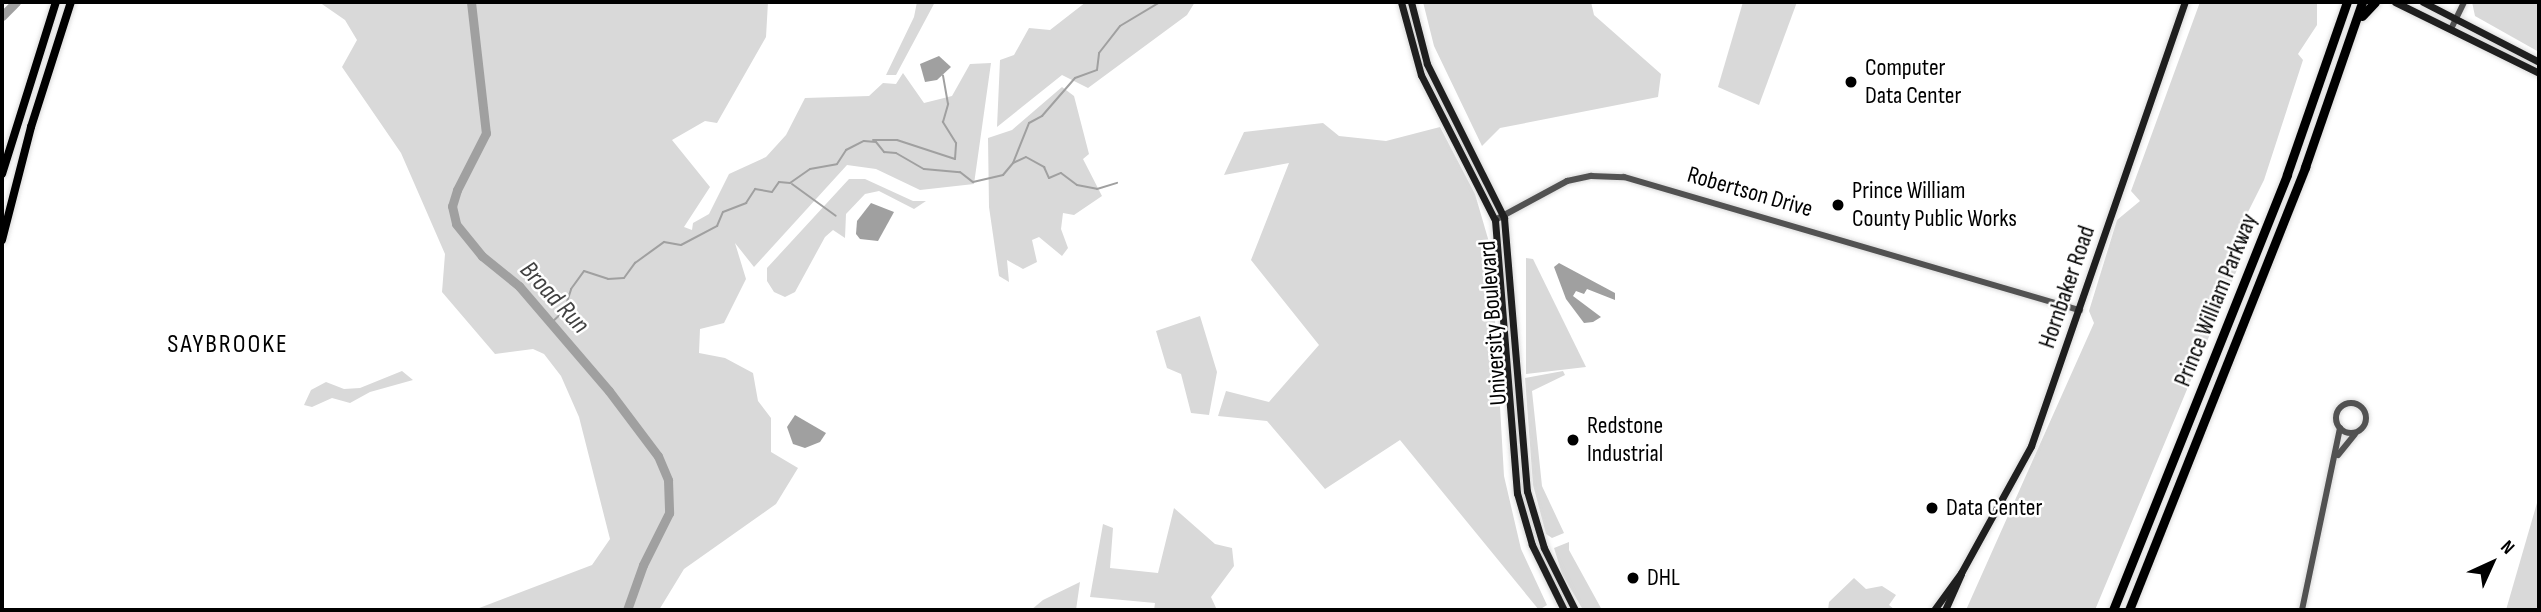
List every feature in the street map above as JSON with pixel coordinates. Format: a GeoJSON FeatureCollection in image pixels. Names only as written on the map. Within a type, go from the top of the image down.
{"type":"FeatureCollection","features":[{"type":"Feature","properties":{"kind":"highway","name":"Prince William Parkway"},"geometry":{"type":"LineString","coordinates":[[2113,610],[2287,174],[2347,2]]}},
{"type":"Feature","properties":{"kind":"highway","name":"Prince William Parkway"},"geometry":{"type":"LineString","coordinates":[[2129,610],[2309,156],[2362,2]]}},
{"type":"Feature","properties":{"kind":"highway"},"geometry":{"type":"LineString","coordinates":[[2355,26],[2375,2]]}},
{"type":"Feature","properties":{"kind":"main road"},"geometry":{"type":"LineString","coordinates":[[2,174],[56,2]]}},
{"type":"Feature","properties":{"kind":"main road"},"geometry":{"type":"LineString","coordinates":[[2,240],[18,170],[71,2]]}},
{"type":"Feature","properties":{"kind":"main road","name":"University Boulevard"},"geometry":{"type":"LineString","coordinates":[[1401,2],[1421,75],[1495,220],[1517,493],[1532,545],[1564,610]]}},
{"type":"Feature","properties":{"kind":"main road","name":"University Boulevard"},"geometry":{"type":"LineString","coordinates":[[1411,2],[1427,64],[1485,171],[1504,218],[1527,491],[1544,548],[1575,610]]}},
{"type":"Feature","properties":{"kind":"main road","name":"Hornbaker Road"},"geometry":{"type":"LineString","coordinates":[[1934,610],[1961,573],[2023,466],[2080,310],[2185,2]]}},
{"type":"Feature","properties":{"kind":"main road"},"geometry":{"type":"LineString","coordinates":[[2395,2],[2539,73]]}},
{"type":"Feature","properties":{"kind":"main road"},"geometry":{"type":"LineString","coordinates":[[2423,2],[2539,62]]}},
{"type":"Feature","properties":{"kind":"main road","name":"Hornbaker Road"},"geometry":{"type":"LineString","coordinates":[[1945,610],[1961,573]]}},
{"type":"Feature","properties":{"kind":"street"},"geometry":{"type":"LineString","coordinates":[[2451,29],[2465,2]]}},
{"type":"Feature","properties":{"kind":"street","name":"Robertson Drive"},"geometry":{"type":"LineString","coordinates":[[1495,220],[1504,218],[1559,184],[1591,176],[1624,177],[2080,310]]}},
{"type":"Feature","properties":{"kind":"street"},"geometry":{"type":"LineString","coordinates":[[2302,608],[2332,462],[2340,428],[2337,413],[2353,404],[2366,416],[2357,432],[2332,462]]}},
{"type":"Feature","properties":{"kind":"street"},"geometry":{"type":"LineString","coordinates":[[2340,428],[2357,432]]}},
{"type":"Feature","properties":{"kind":"shaded area"},"geometry":{"type":"Polygon","coordinates":[[[319,2],[768,2],[766,37],[717,123],[705,121],[672,140],[710,187],[684,227],[692,230],[693,223],[709,214],[729,174],[766,157],[786,135],[805,98],[869,96],[883,83],[896,84],[903,73],[924,103],[952,96],[970,64],[991,63],[974,184],[920,190],[876,169],[847,165],[754,267],[735,243],[746,279],[724,323],[700,329],[699,353],[725,358],[753,373],[758,401],[771,418],[771,452],[798,468],[776,504],[684,569],[659,610],[474,610],[592,565],[610,539],[579,417],[561,376],[544,354],[533,349],[495,354],[442,292],[445,254],[401,153],[342,67],[357,40],[345,20],[319,2]]]}},
{"type":"Feature","properties":{"kind":"shaded area"},"geometry":{"type":"Polygon","coordinates":[[[917,2],[935,2],[896,75],[886,75],[914,17],[917,2]]]}},
{"type":"Feature","properties":{"kind":"shaded area"},"geometry":{"type":"Polygon","coordinates":[[[1086,2],[1195,2],[1187,15],[1088,88],[1062,75],[997,127],[1000,60],[1014,55],[1029,28],[1050,30],[1086,2]]]}},
{"type":"Feature","properties":{"kind":"shaded area"},"geometry":{"type":"Polygon","coordinates":[[[1423,2],[1591,2],[1594,15],[1661,74],[1658,97],[1500,128],[1482,146],[1434,46],[1423,2]]]}},
{"type":"Feature","properties":{"kind":"shaded area"},"geometry":{"type":"Polygon","coordinates":[[[1743,2],[1797,2],[1759,105],[1718,87],[1743,2]]]}},
{"type":"Feature","properties":{"kind":"shaded area"},"geometry":{"type":"Polygon","coordinates":[[[2200,2],[2317,2],[2317,25],[2298,54],[2303,60],[2264,180],[2245,218],[2256,224],[2095,610],[1966,610],[2094,323],[2089,311],[2117,220],[2140,201],[2131,191],[2200,2]]]}},
{"type":"Feature","properties":{"kind":"shaded area"},"geometry":{"type":"Polygon","coordinates":[[[2472,2],[2539,2],[2539,52],[2475,16],[2472,2]]]}},
{"type":"Feature","properties":{"kind":"shaded area"},"geometry":{"type":"Polygon","coordinates":[[[939,56],[951,67],[937,80],[925,82],[920,64],[939,56]]]}},
{"type":"Feature","properties":{"kind":"shaded area"},"geometry":{"type":"Polygon","coordinates":[[[1062,87],[1074,96],[1089,154],[1083,159],[1102,196],[1074,215],[1063,213],[1061,229],[1068,248],[1062,256],[1039,237],[1032,240],[1037,262],[1023,269],[1007,260],[1009,282],[999,276],[989,207],[988,138],[1012,130],[1062,87]]]}},
{"type":"Feature","properties":{"kind":"shaded area"},"geometry":{"type":"Polygon","coordinates":[[[1323,123],[1339,136],[1386,141],[1440,127],[1475,194],[1491,249],[1504,476],[1521,549],[1547,605],[1539,610],[1400,440],[1325,489],[1267,421],[1218,416],[1226,391],[1269,402],[1319,345],[1251,260],[1289,163],[1224,175],[1244,132],[1323,123]]]}},
{"type":"Feature","properties":{"kind":"shaded area"},"geometry":{"type":"Polygon","coordinates":[[[849,179],[865,179],[913,201],[926,201],[914,209],[879,191],[865,194],[846,214],[845,238],[833,230],[825,237],[795,292],[785,297],[774,292],[767,281],[767,268],[849,179]]]}},
{"type":"Feature","properties":{"kind":"shaded area"},"geometry":{"type":"Polygon","coordinates":[[[871,203],[894,212],[878,241],[860,239],[856,234],[857,221],[871,203]]]}},
{"type":"Feature","properties":{"kind":"shaded area"},"geometry":{"type":"Polygon","coordinates":[[[1526,258],[1533,259],[1586,367],[1526,374],[1526,258]]]}},
{"type":"Feature","properties":{"kind":"shaded area"},"geometry":{"type":"Polygon","coordinates":[[[1559,263],[1615,293],[1615,300],[1587,289],[1584,294],[1576,291],[1573,296],[1601,317],[1584,323],[1566,299],[1554,267],[1559,263]]]}},
{"type":"Feature","properties":{"kind":"shaded area"},"geometry":{"type":"Polygon","coordinates":[[[1200,316],[1217,372],[1209,415],[1191,413],[1181,374],[1167,368],[1156,331],[1200,316]]]}},
{"type":"Feature","properties":{"kind":"shaded area"},"geometry":{"type":"Polygon","coordinates":[[[402,371],[413,380],[370,392],[350,403],[332,398],[312,407],[304,405],[311,390],[326,382],[344,389],[360,388],[402,371]]]}},
{"type":"Feature","properties":{"kind":"shaded area"},"geometry":{"type":"Polygon","coordinates":[[[1563,371],[1565,375],[1532,391],[1542,486],[1564,533],[1552,538],[1546,534],[1533,485],[1525,378],[1563,371]]]}},
{"type":"Feature","properties":{"kind":"shaded area"},"geometry":{"type":"Polygon","coordinates":[[[795,415],[826,433],[820,442],[805,448],[793,444],[787,427],[795,415]]]}},
{"type":"Feature","properties":{"kind":"shaded area"},"geometry":{"type":"Polygon","coordinates":[[[2539,496],[2539,610],[2506,610],[2539,496]]]}},
{"type":"Feature","properties":{"kind":"shaded area"},"geometry":{"type":"Polygon","coordinates":[[[1174,508],[1215,544],[1232,548],[1234,566],[1211,597],[1217,610],[1154,610],[1155,603],[1090,597],[1103,524],[1113,528],[1110,568],[1158,573],[1174,508]]]}},
{"type":"Feature","properties":{"kind":"shaded area"},"geometry":{"type":"Polygon","coordinates":[[[1569,542],[1569,550],[1602,610],[1583,610],[1562,574],[1554,548],[1569,542]]]}},
{"type":"Feature","properties":{"kind":"shaded area"},"geometry":{"type":"Polygon","coordinates":[[[1854,578],[1866,589],[1882,586],[1896,595],[1889,605],[1895,610],[1828,610],[1829,602],[1854,578]]]}},
{"type":"Feature","properties":{"kind":"shaded area"},"geometry":{"type":"Polygon","coordinates":[[[1080,582],[1076,610],[1031,610],[1043,600],[1080,582]]]}},
{"type":"Feature","properties":{"kind":"waterway","name":"Broad Run"},"geometry":{"type":"LineString","coordinates":[[2,16],[16,2]]}},
{"type":"Feature","properties":{"kind":"waterway","name":"Broad Run"},"geometry":{"type":"LineString","coordinates":[[471,2],[486,133],[457,190],[452,206],[456,224],[482,256],[519,286],[609,391],[658,456],[668,480],[669,513],[643,565],[627,610]]}},
{"type":"Feature","properties":{"kind":"waterway"},"geometry":{"type":"LineString","coordinates":[[550,324],[564,311],[571,289],[584,271],[608,279],[624,278],[635,263],[664,242],[681,245],[717,226],[723,212],[746,203],[755,189],[772,192],[779,182],[790,183],[810,169],[837,164],[846,150],[864,141],[876,142],[884,152],[896,153],[924,169],[960,172],[973,182],[1003,175],[1013,163],[1029,123],[1042,116],[1075,78],[1097,70],[1099,53],[1120,26],[1160,2]]}},
{"type":"Feature","properties":{"kind":"waterway"},"geometry":{"type":"LineString","coordinates":[[873,140],[897,140],[955,159],[956,143],[943,122],[948,104],[943,75]]}},
{"type":"Feature","properties":{"kind":"waterway"},"geometry":{"type":"LineString","coordinates":[[1013,163],[1026,157],[1044,167],[1049,178],[1061,173],[1077,185],[1097,189],[1117,183]]}},
{"type":"Feature","properties":{"kind":"waterway"},"geometry":{"type":"LineString","coordinates":[[792,184],[836,216]]}},
{"type":"Feature","properties":{"kind":"place","name":"Computer Data Center"},"geometry":{"type":"Point","coordinates":[1851,82]}},
{"type":"Feature","properties":{"kind":"place","name":"Prince William County Public Works"},"geometry":{"type":"Point","coordinates":[1838,205]}},
{"type":"Feature","properties":{"kind":"place","name":"Redstone Industrial"},"geometry":{"type":"Point","coordinates":[1573,440]}},
{"type":"Feature","properties":{"kind":"place","name":"Data Center"},"geometry":{"type":"Point","coordinates":[1932,508]}},
{"type":"Feature","properties":{"kind":"place","name":"DHL"},"geometry":{"type":"Point","coordinates":[1633,578]}},
{"type":"Feature","properties":{"kind":"district","name":"SAYBROOKE"},"geometry":{"type":"Point","coordinates":[228,345]}}]}
